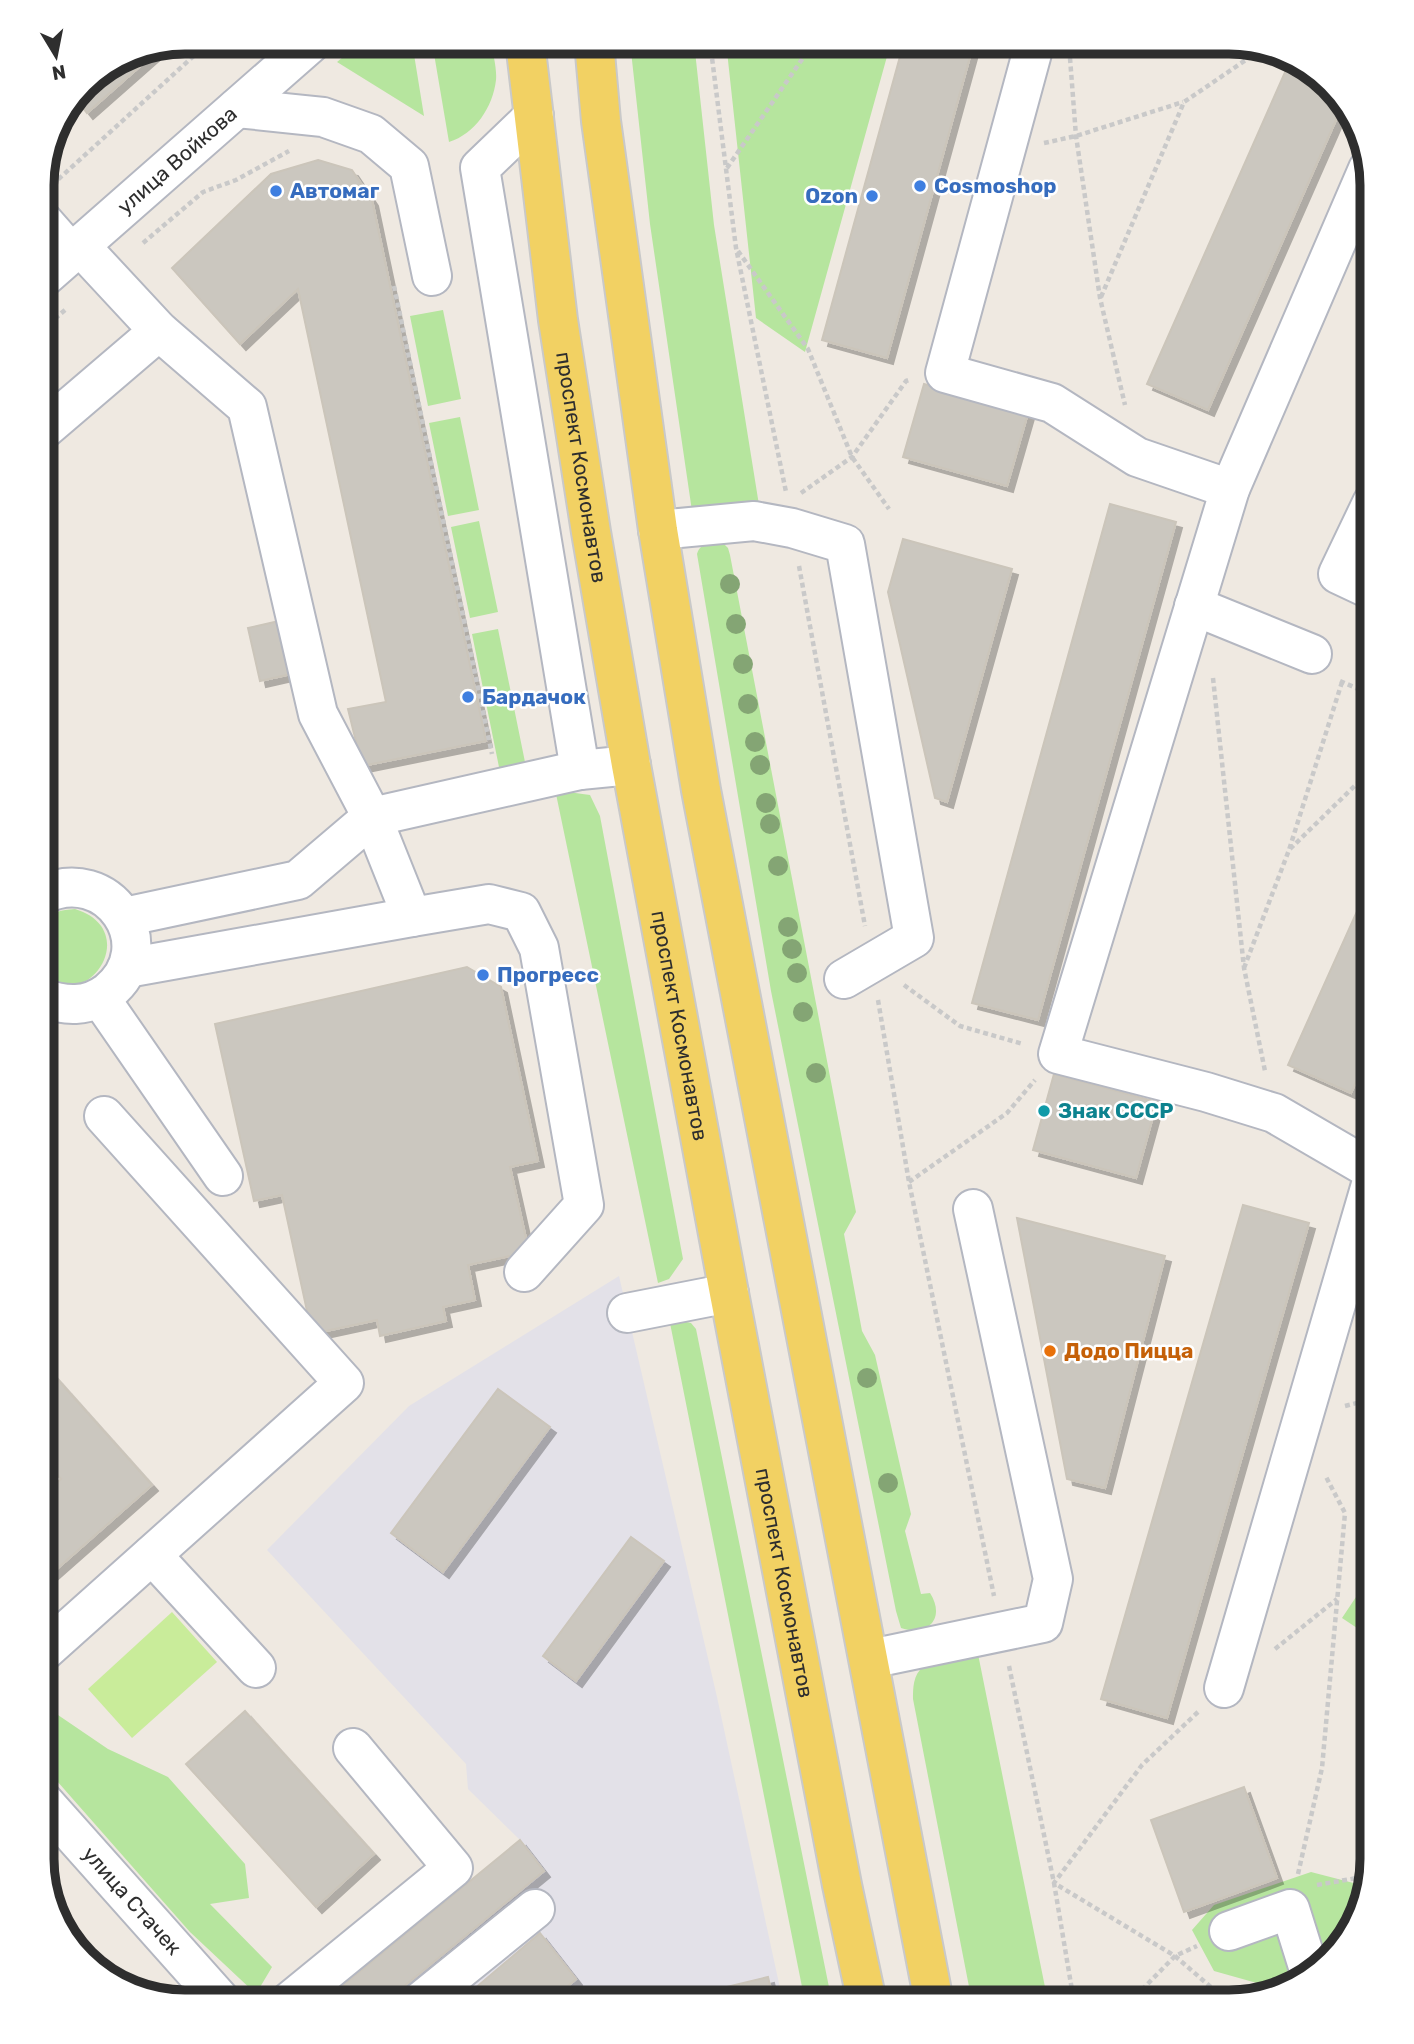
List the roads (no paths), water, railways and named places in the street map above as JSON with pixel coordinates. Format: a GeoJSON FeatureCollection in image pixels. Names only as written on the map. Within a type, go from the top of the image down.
{"type":"FeatureCollection","features":[{"type":"Feature","properties":{"kind":"main road","name":"проспект Космонавтов"},"geometry":{"type":"LineString","coordinates":[[527,55],[558,320],[631,765],[729,1293],[864,1990]]}},
{"type":"Feature","properties":{"kind":"main road"},"geometry":{"type":"LineString","coordinates":[[595,55],[601,121],[658,530],[701,790],[932,1990]]}},
{"type":"Feature","properties":{"kind":"street","name":"улица Войкова"},"geometry":{"type":"LineString","coordinates":[[55,268],[297,55]]}},
{"type":"Feature","properties":{"kind":"street"},"geometry":{"type":"LineString","coordinates":[[1049,55],[1005,151],[944,373],[1052,403],[1137,457],[1230,489]]}},
{"type":"Feature","properties":{"kind":"street"},"geometry":{"type":"LineString","coordinates":[[237,108],[323,117],[371,134],[409,166],[432,276]]}},
{"type":"Feature","properties":{"kind":"street"},"geometry":{"type":"LineString","coordinates":[[534,116],[480,168],[580,770]]}},
{"type":"Feature","properties":{"kind":"street"},"geometry":{"type":"LineString","coordinates":[[1360,188],[1230,489],[1210,613],[1058,1054],[1206,1092],[1274,1113],[1360,1163]]}},
{"type":"Feature","properties":{"kind":"street"},"geometry":{"type":"LineString","coordinates":[[55,216],[75,250],[107,273],[159,331],[247,407],[318,714],[372,817],[412,917]]}},
{"type":"Feature","properties":{"kind":"street"},"geometry":{"type":"LineString","coordinates":[[55,420],[159,331]]}},
{"type":"Feature","properties":{"kind":"street"},"geometry":{"type":"LineString","coordinates":[[658,530],[790,516],[845,544],[914,938],[858,971]]}},
{"type":"Feature","properties":{"kind":"street"},"geometry":{"type":"LineString","coordinates":[[1360,528],[1338,574],[1360,584]]}},
{"type":"Feature","properties":{"kind":"street"},"geometry":{"type":"LineString","coordinates":[[1210,613],[1312,654]]}},
{"type":"Feature","properties":{"kind":"street"},"geometry":{"type":"LineString","coordinates":[[124,917],[298,880],[372,817],[580,770],[631,765]]}},
{"type":"Feature","properties":{"kind":"street"},"geometry":{"type":"LineString","coordinates":[[55,888],[75,886],[94,891],[111,901],[124,917],[130,934],[131,952],[127,968],[115,986],[100,999],[81,1005],[55,1003]]}},
{"type":"Feature","properties":{"kind":"street"},"geometry":{"type":"LineString","coordinates":[[127,968],[489,904],[521,912],[539,948],[584,1205],[524,1272]]}},
{"type":"Feature","properties":{"kind":"street"},"geometry":{"type":"LineString","coordinates":[[100,999],[223,1176]]}},
{"type":"Feature","properties":{"kind":"street"},"geometry":{"type":"LineString","coordinates":[[54,1642],[344,1383],[104,1116]]}},
{"type":"Feature","properties":{"kind":"street"},"geometry":{"type":"LineString","coordinates":[[870,1659],[1043,1623],[1053,1579],[973,1209]]}},
{"type":"Feature","properties":{"kind":"street"},"geometry":{"type":"LineString","coordinates":[[1224,1688],[1360,1222]]}},
{"type":"Feature","properties":{"kind":"street"},"geometry":{"type":"LineString","coordinates":[[627,1313],[729,1293]]}},
{"type":"Feature","properties":{"kind":"street"},"geometry":{"type":"LineString","coordinates":[[152,1555],[256,1668]]}},
{"type":"Feature","properties":{"kind":"street"},"geometry":{"type":"LineString","coordinates":[[305,1989],[453,1868],[353,1748]]}},
{"type":"Feature","properties":{"kind":"street","name":"улица Стачек"},"geometry":{"type":"LineString","coordinates":[[54,1815],[197,1989]]}},
{"type":"Feature","properties":{"kind":"street"},"geometry":{"type":"LineString","coordinates":[[1229,1931],[1292,1899],[1308,1964]]}},
{"type":"Feature","properties":{"kind":"street"},"geometry":{"type":"LineString","coordinates":[[437,1989],[535,1909]]}},
{"type":"Feature","properties":{"kind":"place","name":"Cosmoshop"},"geometry":{"type":"Point","coordinates":[920,186]}},
{"type":"Feature","properties":{"kind":"place","name":"Автомаг"},"geometry":{"type":"Point","coordinates":[276,191]}},
{"type":"Feature","properties":{"kind":"place","name":"Ozon"},"geometry":{"type":"Point","coordinates":[872,196]}},
{"type":"Feature","properties":{"kind":"place","name":"Бардачок"},"geometry":{"type":"Point","coordinates":[468,697]}},
{"type":"Feature","properties":{"kind":"place","name":"Прогресс"},"geometry":{"type":"Point","coordinates":[483,975]}},
{"type":"Feature","properties":{"kind":"place","name":"Знак СССР"},"geometry":{"type":"Point","coordinates":[1044,1111]}},
{"type":"Feature","properties":{"kind":"place","name":"Додо Пицца"},"geometry":{"type":"Point","coordinates":[1050,1351]}}]}
